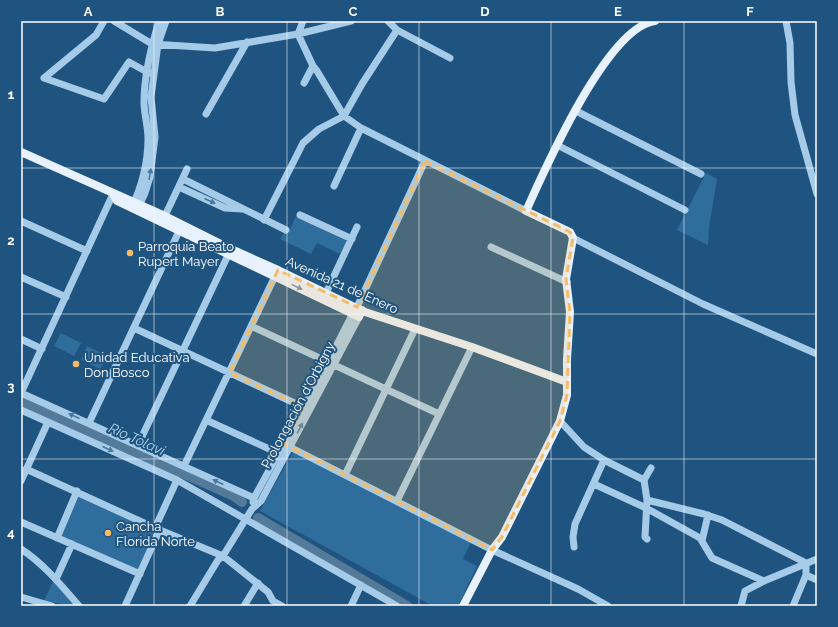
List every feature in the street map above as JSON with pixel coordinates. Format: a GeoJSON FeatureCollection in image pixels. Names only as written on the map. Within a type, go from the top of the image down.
{"type":"FeatureCollection","features":[{"type":"Feature","properties":{"kind":"main road"},"geometry":{"type":"LineString","coordinates":[[464,606],[492,550],[502,537],[560,421],[567,394],[567,359],[570,312],[567,282],[573,238],[570,232],[526,211],[557,144],[603,64],[617,46],[648,22],[655,21]]}},
{"type":"Feature","properties":{"kind":"main road","name":"Avenida 21 de Enero"},"geometry":{"type":"LineString","coordinates":[[21,152],[114,194],[135,206],[230,252],[358,312],[472,347],[567,382]]}},
{"type":"Feature","properties":{"kind":"main road","name":"Avenida 21 de Enero"},"geometry":{"type":"LineString","coordinates":[[276,273],[326,293],[358,312]]}},
{"type":"Feature","properties":{"kind":"street"},"geometry":{"type":"LineString","coordinates":[[104,21],[96,35],[44,78],[104,99],[129,62],[150,72]]}},
{"type":"Feature","properties":{"kind":"street"},"geometry":{"type":"LineString","coordinates":[[114,21],[155,44],[215,48],[298,34],[349,21]]}},
{"type":"Feature","properties":{"kind":"street"},"geometry":{"type":"LineString","coordinates":[[135,206],[145,193],[150,177],[155,137],[150,72],[159,21]]}},
{"type":"Feature","properties":{"kind":"street"},"geometry":{"type":"LineString","coordinates":[[155,44],[166,21]]}},
{"type":"Feature","properties":{"kind":"street"},"geometry":{"type":"LineString","coordinates":[[303,21],[298,34],[313,66],[344,116],[361,128],[526,211]]}},
{"type":"Feature","properties":{"kind":"street"},"geometry":{"type":"LineString","coordinates":[[388,21],[397,30],[450,58]]}},
{"type":"Feature","properties":{"kind":"street"},"geometry":{"type":"LineString","coordinates":[[786,21],[790,43],[791,82],[795,115],[817,194]]}},
{"type":"Feature","properties":{"kind":"street"},"geometry":{"type":"LineString","coordinates":[[264,220],[303,143],[319,129],[344,116],[362,84],[397,30]]}},
{"type":"Feature","properties":{"kind":"street"},"geometry":{"type":"LineString","coordinates":[[206,114],[247,42]]}},
{"type":"Feature","properties":{"kind":"street"},"geometry":{"type":"LineString","coordinates":[[304,82],[313,66]]}},
{"type":"Feature","properties":{"kind":"street"},"geometry":{"type":"LineString","coordinates":[[576,111],[700,174]]}},
{"type":"Feature","properties":{"kind":"street"},"geometry":{"type":"LineString","coordinates":[[334,186],[361,128]]}},
{"type":"Feature","properties":{"kind":"street"},"geometry":{"type":"LineString","coordinates":[[557,144],[685,210]]}},
{"type":"Feature","properties":{"kind":"street","name":"Prolongación d'Orbigny"},"geometry":{"type":"LineString","coordinates":[[190,606],[252,509],[261,501],[287,446],[358,312],[425,161]]}},
{"type":"Feature","properties":{"kind":"street"},"geometry":{"type":"LineString","coordinates":[[163,219],[187,169]]}},
{"type":"Feature","properties":{"kind":"street"},"geometry":{"type":"LineString","coordinates":[[183,179],[235,204],[242,210],[286,230]]}},
{"type":"Feature","properties":{"kind":"street"},"geometry":{"type":"LineString","coordinates":[[179,187],[225,208],[242,210]]}},
{"type":"Feature","properties":{"kind":"street"},"geometry":{"type":"LineString","coordinates":[[114,194],[21,393],[254,498]]}},
{"type":"Feature","properties":{"kind":"street"},"geometry":{"type":"LineString","coordinates":[[300,215],[352,239]]}},
{"type":"Feature","properties":{"kind":"street"},"geometry":{"type":"LineString","coordinates":[[21,222],[87,251]]}},
{"type":"Feature","properties":{"kind":"street"},"geometry":{"type":"LineString","coordinates":[[326,293],[357,227]]}},
{"type":"Feature","properties":{"kind":"street"},"geometry":{"type":"LineString","coordinates":[[89,423],[181,228]]}},
{"type":"Feature","properties":{"kind":"street"},"geometry":{"type":"LineString","coordinates":[[573,238],[703,304],[817,354]]}},
{"type":"Feature","properties":{"kind":"street"},"geometry":{"type":"LineString","coordinates":[[491,247],[567,282]]}},
{"type":"Feature","properties":{"kind":"street"},"geometry":{"type":"LineString","coordinates":[[138,445],[230,252]]}},
{"type":"Feature","properties":{"kind":"street"},"geometry":{"type":"LineString","coordinates":[[184,466],[276,273]]}},
{"type":"Feature","properties":{"kind":"street"},"geometry":{"type":"LineString","coordinates":[[21,277],[66,297]]}},
{"type":"Feature","properties":{"kind":"street"},"geometry":{"type":"LineString","coordinates":[[251,326],[439,414]]}},
{"type":"Feature","properties":{"kind":"street"},"geometry":{"type":"LineString","coordinates":[[134,328],[303,407]]}},
{"type":"Feature","properties":{"kind":"street"},"geometry":{"type":"LineString","coordinates":[[345,475],[415,329]]}},
{"type":"Feature","properties":{"kind":"street"},"geometry":{"type":"LineString","coordinates":[[21,339],[42,349]]}},
{"type":"Feature","properties":{"kind":"street"},"geometry":{"type":"LineString","coordinates":[[397,501],[472,347]]}},
{"type":"Feature","properties":{"kind":"street","name":"Prolongación d'Orbigny"},"geometry":{"type":"LineString","coordinates":[[252,509],[254,498],[278,453],[287,446],[303,407],[331,363]]}},
{"type":"Feature","properties":{"kind":"street"},"geometry":{"type":"LineString","coordinates":[[21,410],[177,480],[397,606]]}},
{"type":"Feature","properties":{"kind":"street"},"geometry":{"type":"LineString","coordinates":[[206,420],[278,453]]}},
{"type":"Feature","properties":{"kind":"street"},"geometry":{"type":"LineString","coordinates":[[560,421],[584,447],[604,460],[644,480]]}},
{"type":"Feature","properties":{"kind":"street"},"geometry":{"type":"LineString","coordinates":[[21,481],[48,422]]}},
{"type":"Feature","properties":{"kind":"street"},"geometry":{"type":"LineString","coordinates":[[287,446],[492,550],[578,590],[608,606]]}},
{"type":"Feature","properties":{"kind":"street"},"geometry":{"type":"LineString","coordinates":[[574,547],[573,537],[575,524],[604,460]]}},
{"type":"Feature","properties":{"kind":"street"},"geometry":{"type":"LineString","coordinates":[[647,539],[645,537],[647,500],[644,480],[651,468]]}},
{"type":"Feature","properties":{"kind":"street"},"geometry":{"type":"LineString","coordinates":[[26,469],[223,556],[258,583],[268,592],[273,601],[282,606]]}},
{"type":"Feature","properties":{"kind":"street"},"geometry":{"type":"LineString","coordinates":[[125,606],[140,574],[177,480]]}},
{"type":"Feature","properties":{"kind":"street"},"geometry":{"type":"LineString","coordinates":[[594,484],[646,508],[700,538],[712,558],[764,581]]}},
{"type":"Feature","properties":{"kind":"street"},"geometry":{"type":"LineString","coordinates":[[57,538],[77,491]]}},
{"type":"Feature","properties":{"kind":"street"},"geometry":{"type":"LineString","coordinates":[[647,500],[708,515],[722,520],[756,536],[806,563]]}},
{"type":"Feature","properties":{"kind":"street"},"geometry":{"type":"LineString","coordinates":[[702,541],[708,515]]}},
{"type":"Feature","properties":{"kind":"street"},"geometry":{"type":"LineString","coordinates":[[21,522],[140,574]]}},
{"type":"Feature","properties":{"kind":"street"},"geometry":{"type":"LineString","coordinates":[[56,578],[72,544]]}},
{"type":"Feature","properties":{"kind":"street"},"geometry":{"type":"LineString","coordinates":[[21,549],[31,555],[56,578],[79,606]]}},
{"type":"Feature","properties":{"kind":"street"},"geometry":{"type":"LineString","coordinates":[[741,606],[745,591],[817,558]]}},
{"type":"Feature","properties":{"kind":"street"},"geometry":{"type":"LineString","coordinates":[[793,606],[806,575],[806,563]]}},
{"type":"Feature","properties":{"kind":"street"},"geometry":{"type":"LineString","coordinates":[[806,575],[817,580]]}},
{"type":"Feature","properties":{"kind":"street"},"geometry":{"type":"LineString","coordinates":[[244,606],[258,583]]}},
{"type":"Feature","properties":{"kind":"street"},"geometry":{"type":"LineString","coordinates":[[351,606],[361,585]]}},
{"type":"Feature","properties":{"kind":"street"},"geometry":{"type":"LineString","coordinates":[[21,597],[52,606]]}},
{"type":"Feature","properties":{"kind":"highlighted area"},"geometry":{"type":"Polygon","coordinates":[[[425,161],[570,232],[573,238],[566,279],[570,312],[567,395],[560,421],[502,537],[492,550],[284,444],[303,407],[229,373],[278,270],[357,307],[425,161]]]}},
{"type":"Feature","properties":{"kind":"shaded area"},"geometry":{"type":"Polygon","coordinates":[[[706,173],[717,179],[709,227],[708,245],[677,230],[706,173]]]}},
{"type":"Feature","properties":{"kind":"shaded area"},"geometry":{"type":"Polygon","coordinates":[[[296,216],[347,241],[340,254],[317,243],[311,254],[280,239],[284,232],[288,234],[296,216]]]}},
{"type":"Feature","properties":{"kind":"shaded area"},"geometry":{"type":"Polygon","coordinates":[[[61,333],[81,343],[74,356],[54,346],[61,333]]]}},
{"type":"Feature","properties":{"kind":"shaded area"},"geometry":{"type":"Polygon","coordinates":[[[87,346],[107,356],[100,369],[81,360],[87,346]]]}},
{"type":"Feature","properties":{"kind":"shaded area"},"geometry":{"type":"Polygon","coordinates":[[[293,452],[471,542],[463,559],[477,566],[458,606],[433,606],[260,511],[293,452]]]}},
{"type":"Feature","properties":{"kind":"shaded area","name":"Cancha Florida Norte"},"geometry":{"type":"Polygon","coordinates":[[[79,496],[156,531],[138,570],[61,536],[79,496]]]}},
{"type":"Feature","properties":{"kind":"shaded area"},"geometry":{"type":"Polygon","coordinates":[[[53,581],[74,606],[44,601],[53,581]]]}},
{"type":"Feature","properties":{"kind":"waterway","name":"Río Tolavi"},"geometry":{"type":"LineString","coordinates":[[21,402],[234,496],[242,502]]}},
{"type":"Feature","properties":{"kind":"waterway","name":"Río Tolavi"},"geometry":{"type":"LineString","coordinates":[[258,518],[407,606]]}},
{"type":"Feature","properties":{"kind":"place","name":"Parroquia Beato Rupert Mayer"},"geometry":{"type":"Point","coordinates":[130,253]}},
{"type":"Feature","properties":{"kind":"place","name":"Unidad Educativa Don Bosco"},"geometry":{"type":"Point","coordinates":[76,364]}},
{"type":"Feature","properties":{"kind":"place","name":"Cancha Florida Norte"},"geometry":{"type":"Point","coordinates":[108,533]}}]}
